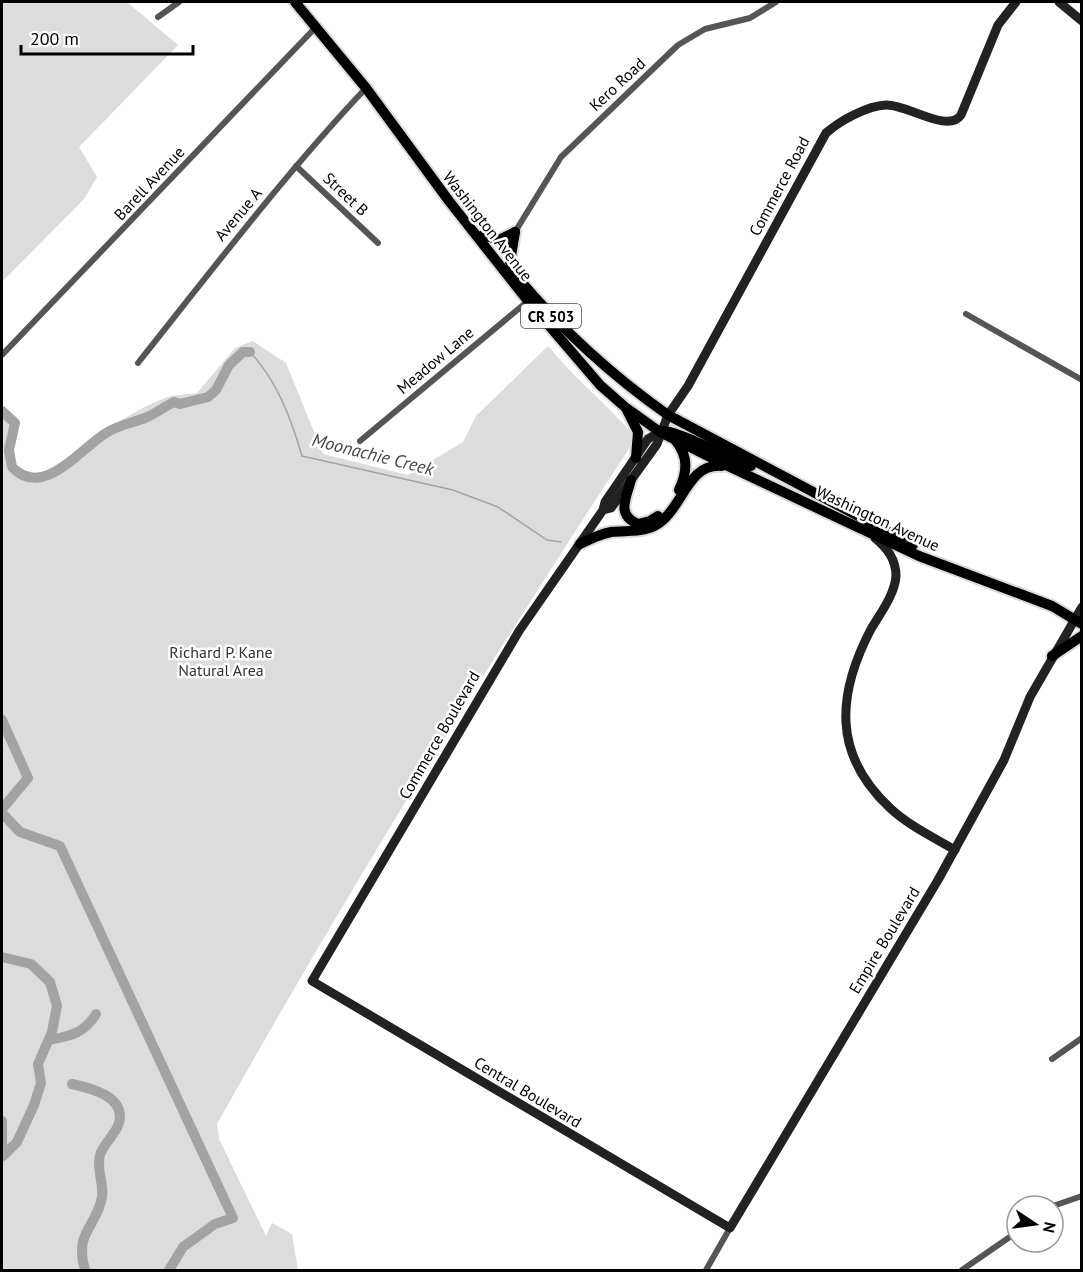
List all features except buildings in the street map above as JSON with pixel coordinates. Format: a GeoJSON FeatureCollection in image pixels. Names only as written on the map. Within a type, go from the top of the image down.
{"type":"FeatureCollection","features":[{"type":"Feature","properties":{"kind":"main road","name":"Washington Avenue"},"geometry":{"type":"LineString","coordinates":[[295,2],[366,88],[455,209],[528,301],[600,385],[625,407],[660,432],[728,466],[919,556],[1052,606],[1078,621]]}},
{"type":"Feature","properties":{"kind":"main road","name":"Washington Avenue"},"geometry":{"type":"LineString","coordinates":[[303,2],[369,82],[483,235],[513,271],[578,343],[635,392],[668,415],[977,578]]}},
{"type":"Feature","properties":{"kind":"main road"},"geometry":{"type":"LineString","coordinates":[[483,235],[499,240],[515,232]]}},
{"type":"Feature","properties":{"kind":"main road"},"geometry":{"type":"LineString","coordinates":[[513,271],[510,262],[515,232]]}},
{"type":"Feature","properties":{"kind":"main road"},"geometry":{"type":"LineString","coordinates":[[625,407],[638,432],[636,458]]}},
{"type":"Feature","properties":{"kind":"main road"},"geometry":{"type":"LineString","coordinates":[[660,432],[669,430],[678,433],[713,452],[782,477]]}},
{"type":"Feature","properties":{"kind":"main road"},"geometry":{"type":"LineString","coordinates":[[631,480],[623,507],[626,515],[638,524],[650,521],[663,513],[685,477],[686,463],[683,449],[676,441]]}},
{"type":"Feature","properties":{"kind":"main road"},"geometry":{"type":"LineString","coordinates":[[580,544],[602,534],[641,531],[657,525],[669,514],[701,470],[712,465],[728,466]]}},
{"type":"Feature","properties":{"kind":"main road"},"geometry":{"type":"LineString","coordinates":[[1052,656],[1082,636]]}},
{"type":"Feature","properties":{"kind":"street"},"geometry":{"type":"LineString","coordinates":[[158,17],[179,2]]}},
{"type":"Feature","properties":{"kind":"street","name":"Kero Road"},"geometry":{"type":"LineString","coordinates":[[515,232],[561,157],[678,45],[705,29],[750,18],[776,2]]}},
{"type":"Feature","properties":{"kind":"street","name":"Commerce Road"},"geometry":{"type":"LineString","coordinates":[[660,432],[668,415],[688,386],[826,133],[843,121],[876,106],[885,105],[902,107],[946,123],[955,122],[961,115],[998,25],[1016,2]]}},
{"type":"Feature","properties":{"kind":"street"},"geometry":{"type":"LineString","coordinates":[[1059,2],[1082,21]]}},
{"type":"Feature","properties":{"kind":"street","name":"Barell Avenue"},"geometry":{"type":"LineString","coordinates":[[2,355],[316,27]]}},
{"type":"Feature","properties":{"kind":"street","name":"Avenue A"},"geometry":{"type":"LineString","coordinates":[[138,363],[205,275],[296,166],[366,88]]}},
{"type":"Feature","properties":{"kind":"street","name":"Street B"},"geometry":{"type":"LineString","coordinates":[[296,166],[378,243]]}},
{"type":"Feature","properties":{"kind":"street","name":"Meadow Lane"},"geometry":{"type":"LineString","coordinates":[[360,441],[528,301]]}},
{"type":"Feature","properties":{"kind":"street"},"geometry":{"type":"LineString","coordinates":[[966,314],[1082,380]]}},
{"type":"Feature","properties":{"kind":"street","name":"Commerce Boulevard"},"geometry":{"type":"LineString","coordinates":[[312,981],[519,631],[603,510],[605,502],[648,439],[660,432]]}},
{"type":"Feature","properties":{"kind":"street","name":"Commerce Boulevard"},"geometry":{"type":"LineString","coordinates":[[603,510],[611,508],[657,444],[660,432]]}},
{"type":"Feature","properties":{"kind":"street"},"geometry":{"type":"LineString","coordinates":[[864,529],[890,553],[896,574],[893,589],[851,674],[846,708],[850,744],[867,780],[888,806],[906,821],[955,849]]}},
{"type":"Feature","properties":{"kind":"street","name":"Empire Boulevard"},"geometry":{"type":"LineString","coordinates":[[706,1270],[955,849],[1004,760],[1030,697],[1052,656],[1078,621],[1082,607]]}},
{"type":"Feature","properties":{"kind":"street","name":"Central Boulevard"},"geometry":{"type":"LineString","coordinates":[[312,981],[730,1228]]}},
{"type":"Feature","properties":{"kind":"street"},"geometry":{"type":"LineString","coordinates":[[1052,1059],[1082,1038]]}},
{"type":"Feature","properties":{"kind":"street"},"geometry":{"type":"LineString","coordinates":[[1065,1202],[1082,1196]]}},
{"type":"Feature","properties":{"kind":"street"},"geometry":{"type":"LineString","coordinates":[[967,1269],[1005,1241]]}},
{"type":"Feature","properties":{"kind":"green space"},"geometry":{"type":"Polygon","coordinates":[[[2,2],[127,2],[178,45],[79,147],[97,177],[84,199],[2,282],[2,2]]]}},
{"type":"Feature","properties":{"kind":"green space","name":"Richard P. Kane Natural Area"},"geometry":{"type":"Polygon","coordinates":[[[253,341],[286,363],[323,454],[408,475],[463,442],[476,416],[548,346],[636,438],[420,777],[217,1124],[219,1139],[266,1236],[272,1223],[292,1234],[298,1270],[2,1270],[2,411],[15,423],[9,450],[12,467],[24,476],[37,478],[63,467],[108,429],[150,404],[176,395],[197,393],[235,348],[253,341]]]}},
{"type":"Feature","properties":{"kind":"waterway","name":"Moonachie Creek"},"geometry":{"type":"LineString","coordinates":[[2,411],[15,423],[9,450],[12,467],[24,476],[36,478],[49,475],[111,430],[149,416],[174,402],[180,404],[208,397],[216,390],[229,365],[243,352],[250,352]]}},
{"type":"Feature","properties":{"kind":"waterway","name":"Moonachie Creek"},"geometry":{"type":"LineString","coordinates":[[250,352],[268,375],[282,401],[302,456],[453,490],[498,507],[547,540],[561,542]]}},
{"type":"Feature","properties":{"kind":"waterway"},"geometry":{"type":"LineString","coordinates":[[2,720],[28,778],[2,809]]}},
{"type":"Feature","properties":{"kind":"waterway"},"geometry":{"type":"LineString","coordinates":[[2,813],[20,832],[60,846],[233,1218],[215,1224],[183,1247],[169,1270]]}},
{"type":"Feature","properties":{"kind":"waterway"},"geometry":{"type":"LineString","coordinates":[[2,957],[31,964],[50,982],[57,1006],[52,1032],[38,1064],[41,1083],[34,1105],[17,1142],[2,1157]]}},
{"type":"Feature","properties":{"kind":"waterway"},"geometry":{"type":"LineString","coordinates":[[49,1040],[81,1030],[96,1014]]}},
{"type":"Feature","properties":{"kind":"waterway"},"geometry":{"type":"LineString","coordinates":[[72,1084],[105,1095],[117,1106],[120,1114],[119,1123],[100,1155],[102,1197],[84,1238],[82,1257],[85,1270]]}},
{"type":"Feature","properties":{"kind":"waterway"},"geometry":{"type":"LineString","coordinates":[[2,1121],[2,1148]]}}]}
